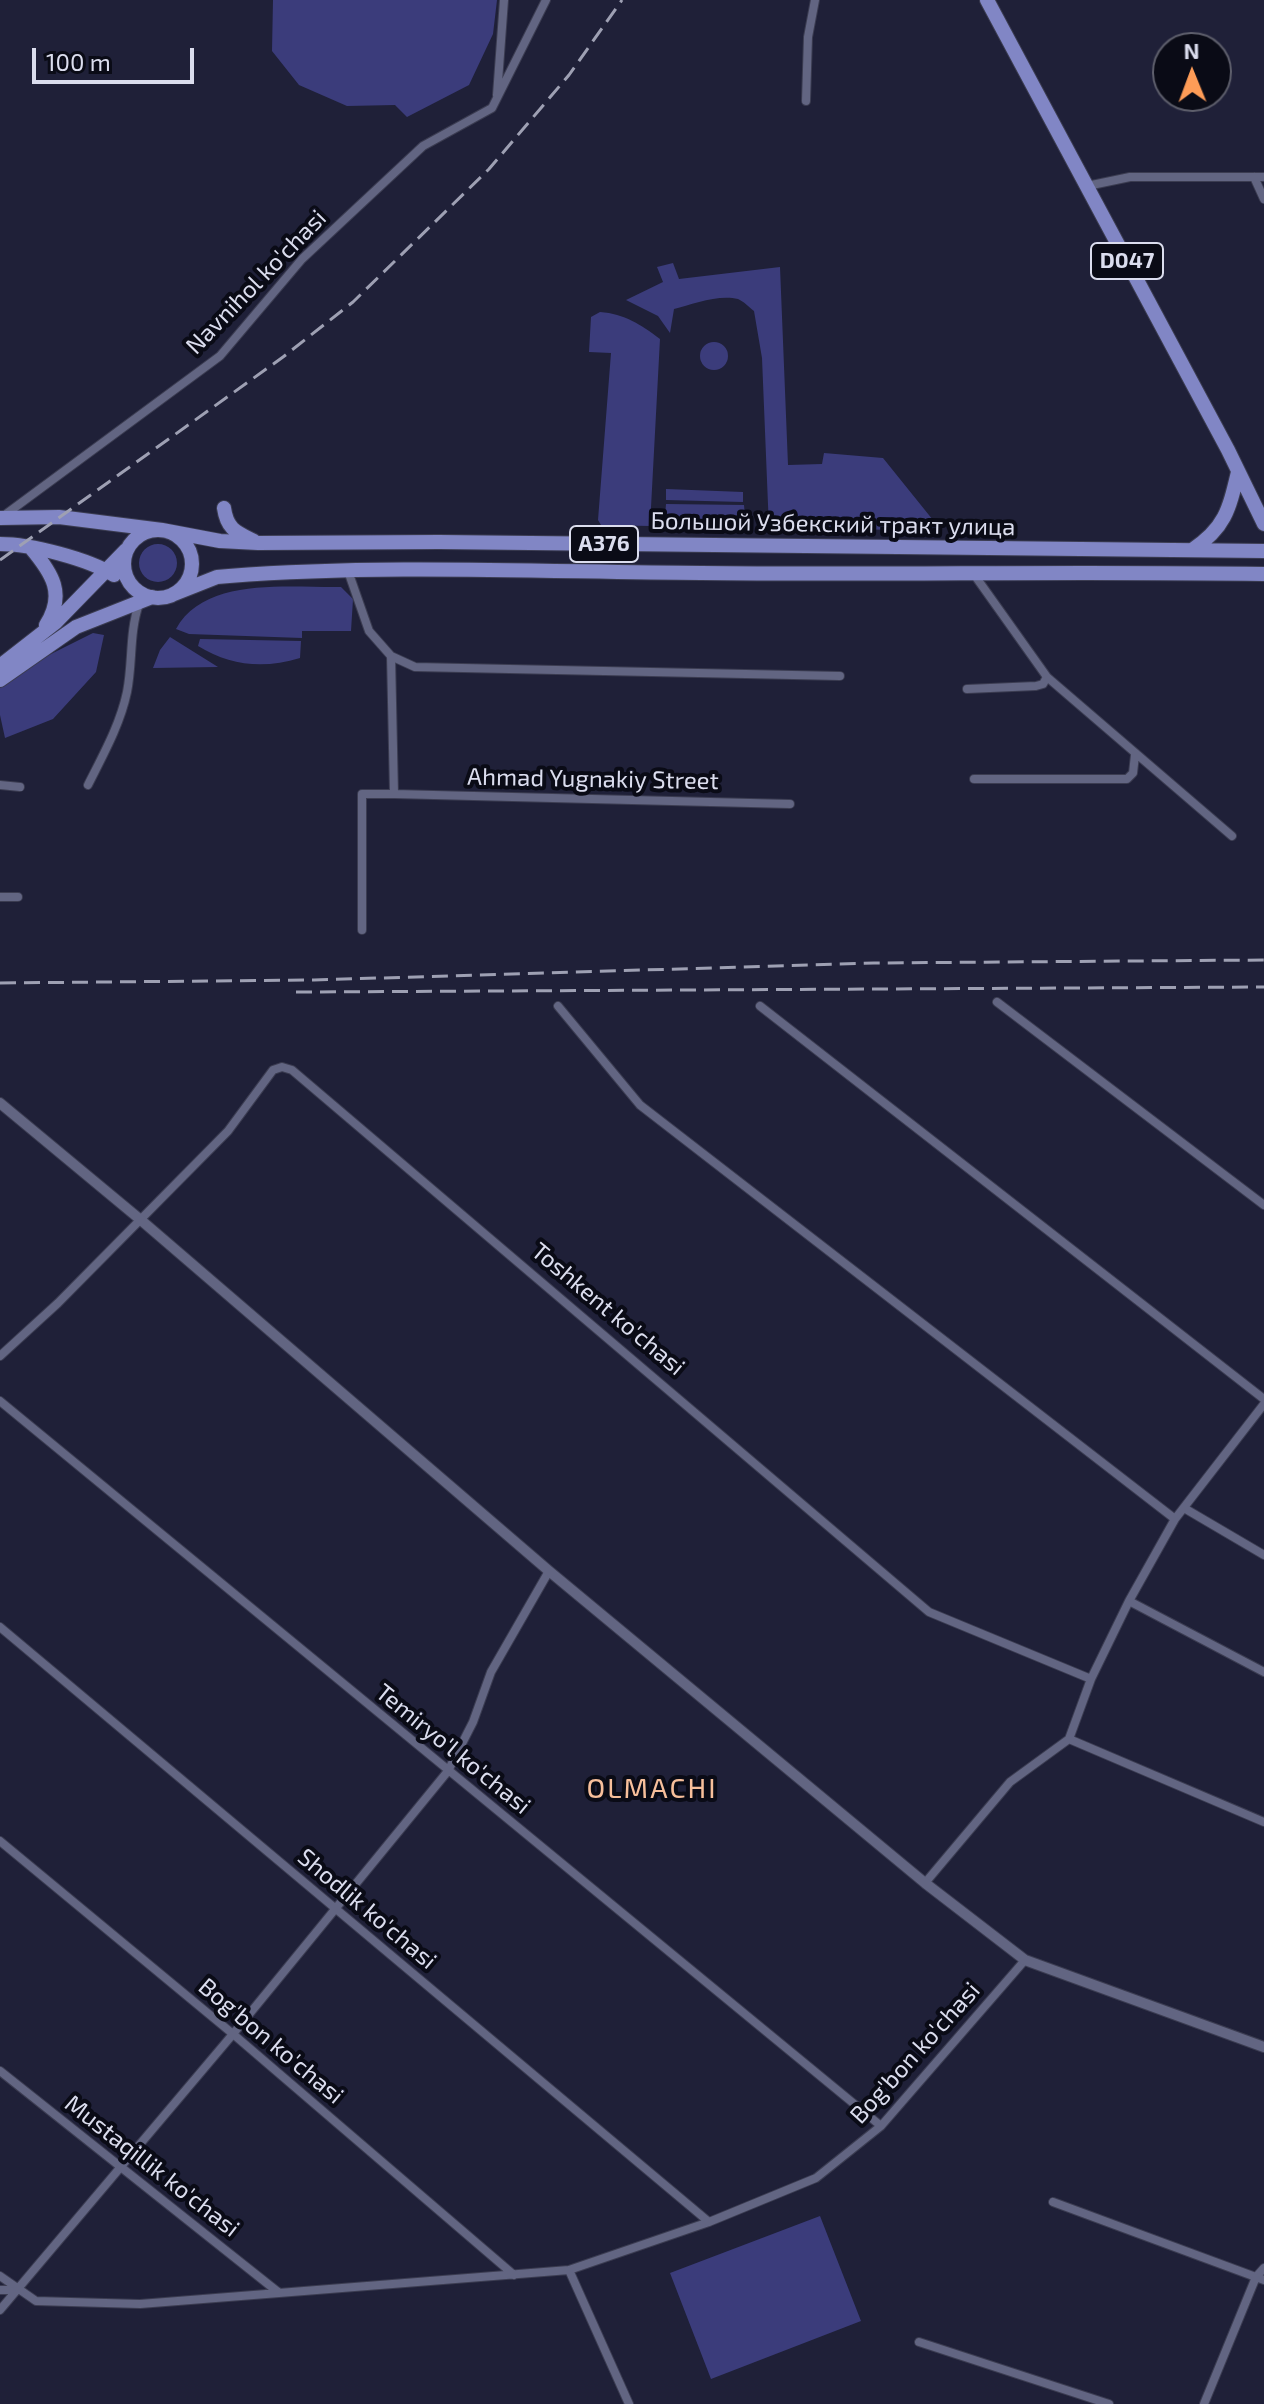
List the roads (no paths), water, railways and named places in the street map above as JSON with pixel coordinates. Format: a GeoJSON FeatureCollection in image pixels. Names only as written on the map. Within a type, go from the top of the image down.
{"type":"FeatureCollection","features":[{"type":"Feature","properties":{"kind":"main road","name":"D047"},"geometry":{"type":"LineString","coordinates":[[987,0],[1264,524]]}},
{"type":"Feature","properties":{"kind":"main road","name":"D047"},"geometry":{"type":"LineString","coordinates":[[1235,467],[1264,501]]}},
{"type":"Feature","properties":{"kind":"main road"},"geometry":{"type":"LineString","coordinates":[[1192,550],[1211,537],[1222,524],[1231,505],[1235,467]]}},
{"type":"Feature","properties":{"kind":"main road"},"geometry":{"type":"LineString","coordinates":[[224,508],[227,524],[232,530],[258,543]]}},
{"type":"Feature","properties":{"kind":"main road"},"geometry":{"type":"LineString","coordinates":[[0,518],[59,517],[162,530],[180,539],[191,556],[189,578],[174,594],[143,597],[76,627],[0,680]]}},
{"type":"Feature","properties":{"kind":"main road"},"geometry":{"type":"LineString","coordinates":[[0,666],[38,637],[146,532],[162,530]]}},
{"type":"Feature","properties":{"kind":"main road","name":"Большой Узбекский тракт улица"},"geometry":{"type":"LineString","coordinates":[[162,530],[220,541],[258,543],[466,542],[1264,551]]}},
{"type":"Feature","properties":{"kind":"main road"},"geometry":{"type":"LineString","coordinates":[[0,544],[71,558],[107,571],[143,597]]}},
{"type":"Feature","properties":{"kind":"main road"},"geometry":{"type":"LineString","coordinates":[[30,548],[50,570],[55,587],[54,608],[38,637]]}},
{"type":"Feature","properties":{"kind":"main road"},"geometry":{"type":"LineString","coordinates":[[128,548],[124,567],[131,584],[143,597]]}},
{"type":"Feature","properties":{"kind":"main road","name":"Большой Узбекский тракт улица"},"geometry":{"type":"LineString","coordinates":[[174,594],[217,577],[348,571],[1264,574]]}},
{"type":"Feature","properties":{"kind":"street"},"geometry":{"type":"LineString","coordinates":[[497,99],[504,0]]}},
{"type":"Feature","properties":{"kind":"street","name":"Navnihol ko'chasi"},"geometry":{"type":"LineString","coordinates":[[0,518],[220,356],[302,259],[412,156],[423,146],[492,108],[546,0]]}},
{"type":"Feature","properties":{"kind":"street"},"geometry":{"type":"LineString","coordinates":[[806,101],[808,37],[815,0]]}},
{"type":"Feature","properties":{"kind":"street"},"geometry":{"type":"LineString","coordinates":[[1087,186],[1130,177],[1259,177],[1264,199]]}},
{"type":"Feature","properties":{"kind":"street"},"geometry":{"type":"LineString","coordinates":[[348,571],[369,631],[391,656],[415,667],[840,676]]}},
{"type":"Feature","properties":{"kind":"street"},"geometry":{"type":"LineString","coordinates":[[973,572],[1047,677],[1232,836]]}},
{"type":"Feature","properties":{"kind":"street"},"geometry":{"type":"LineString","coordinates":[[88,785],[117,727],[128,689],[132,625],[143,597]]}},
{"type":"Feature","properties":{"kind":"street"},"geometry":{"type":"LineString","coordinates":[[391,656],[394,794]]}},
{"type":"Feature","properties":{"kind":"street"},"geometry":{"type":"LineString","coordinates":[[967,689],[1036,686],[1043,684],[1047,677]]}},
{"type":"Feature","properties":{"kind":"street"},"geometry":{"type":"LineString","coordinates":[[974,779],[1127,779],[1133,773],[1135,755]]}},
{"type":"Feature","properties":{"kind":"street"},"geometry":{"type":"LineString","coordinates":[[0,785],[20,787]]}},
{"type":"Feature","properties":{"kind":"street","name":"Ahmad Yugnakiy Street"},"geometry":{"type":"LineString","coordinates":[[362,930],[362,794],[790,804]]}},
{"type":"Feature","properties":{"kind":"street"},"geometry":{"type":"LineString","coordinates":[[0,897],[18,897]]}},
{"type":"Feature","properties":{"kind":"street"},"geometry":{"type":"LineString","coordinates":[[997,1002],[1264,1205]]}},
{"type":"Feature","properties":{"kind":"street"},"geometry":{"type":"LineString","coordinates":[[558,1006],[640,1105],[1175,1519]]}},
{"type":"Feature","properties":{"kind":"street"},"geometry":{"type":"LineString","coordinates":[[760,1006],[1264,1401],[1175,1519],[1129,1601],[1091,1679],[1069,1739],[1010,1782],[925,1883]]}},
{"type":"Feature","properties":{"kind":"street","name":"Toshkent ko'chasi"},"geometry":{"type":"LineString","coordinates":[[0,1356],[142,1221],[228,1131],[273,1070],[282,1067],[292,1070],[929,1612],[1091,1679]]}},
{"type":"Feature","properties":{"kind":"street"},"geometry":{"type":"LineString","coordinates":[[0,1103],[549,1571],[925,1883],[1025,1960],[1264,2047]]}},
{"type":"Feature","properties":{"kind":"street","name":"Temiryo'l ko'chasi"},"geometry":{"type":"LineString","coordinates":[[0,1401],[881,2126]]}},
{"type":"Feature","properties":{"kind":"street"},"geometry":{"type":"LineString","coordinates":[[1184,1508],[1264,1555]]}},
{"type":"Feature","properties":{"kind":"street"},"geometry":{"type":"LineString","coordinates":[[0,2310],[233,2034],[448,1771],[473,1722],[491,1672],[549,1571]]}},
{"type":"Feature","properties":{"kind":"street"},"geometry":{"type":"LineString","coordinates":[[1129,1601],[1264,1672]]}},
{"type":"Feature","properties":{"kind":"street","name":"Shodlik ko'chasi"},"geometry":{"type":"LineString","coordinates":[[0,1627],[709,2222]]}},
{"type":"Feature","properties":{"kind":"street"},"geometry":{"type":"LineString","coordinates":[[1069,1739],[1264,1822]]}},
{"type":"Feature","properties":{"kind":"street","name":"Bog'bon ko'chasi"},"geometry":{"type":"LineString","coordinates":[[0,1841],[233,2034],[514,2275]]}},
{"type":"Feature","properties":{"kind":"street","name":"Bog'bon ko'chasi"},"geometry":{"type":"LineString","coordinates":[[17,2290],[36,2301],[140,2304],[569,2270],[709,2222],[816,2178],[881,2126],[1025,1960]]}},
{"type":"Feature","properties":{"kind":"street","name":"Mustaqillik ko'chasi"},"geometry":{"type":"LineString","coordinates":[[0,2071],[279,2292]]}},
{"type":"Feature","properties":{"kind":"street"},"geometry":{"type":"LineString","coordinates":[[1053,2202],[1260,2279]]}},
{"type":"Feature","properties":{"kind":"street"},"geometry":{"type":"LineString","coordinates":[[1204,2404],[1264,2268]]}},
{"type":"Feature","properties":{"kind":"street"},"geometry":{"type":"LineString","coordinates":[[569,2270],[629,2404]]}},
{"type":"Feature","properties":{"kind":"street"},"geometry":{"type":"LineString","coordinates":[[0,2276],[17,2290]]}},
{"type":"Feature","properties":{"kind":"street"},"geometry":{"type":"LineString","coordinates":[[0,2290],[17,2290]]}},
{"type":"Feature","properties":{"kind":"street"},"geometry":{"type":"LineString","coordinates":[[919,2342],[1109,2404]]}},
{"type":"Feature","properties":{"kind":"railway"},"geometry":{"type":"LineString","coordinates":[[0,560],[283,357],[353,302],[489,169],[569,75],[622,0]]}},
{"type":"Feature","properties":{"kind":"railway"},"geometry":{"type":"LineString","coordinates":[[0,983],[314,980],[874,963],[1264,960]]}},
{"type":"Feature","properties":{"kind":"railway"},"geometry":{"type":"LineString","coordinates":[[296,992],[1264,987]]}},
{"type":"Feature","properties":{"kind":"district","name":"OLMACHI"},"geometry":{"type":"Point","coordinates":[652,1789]}}]}
